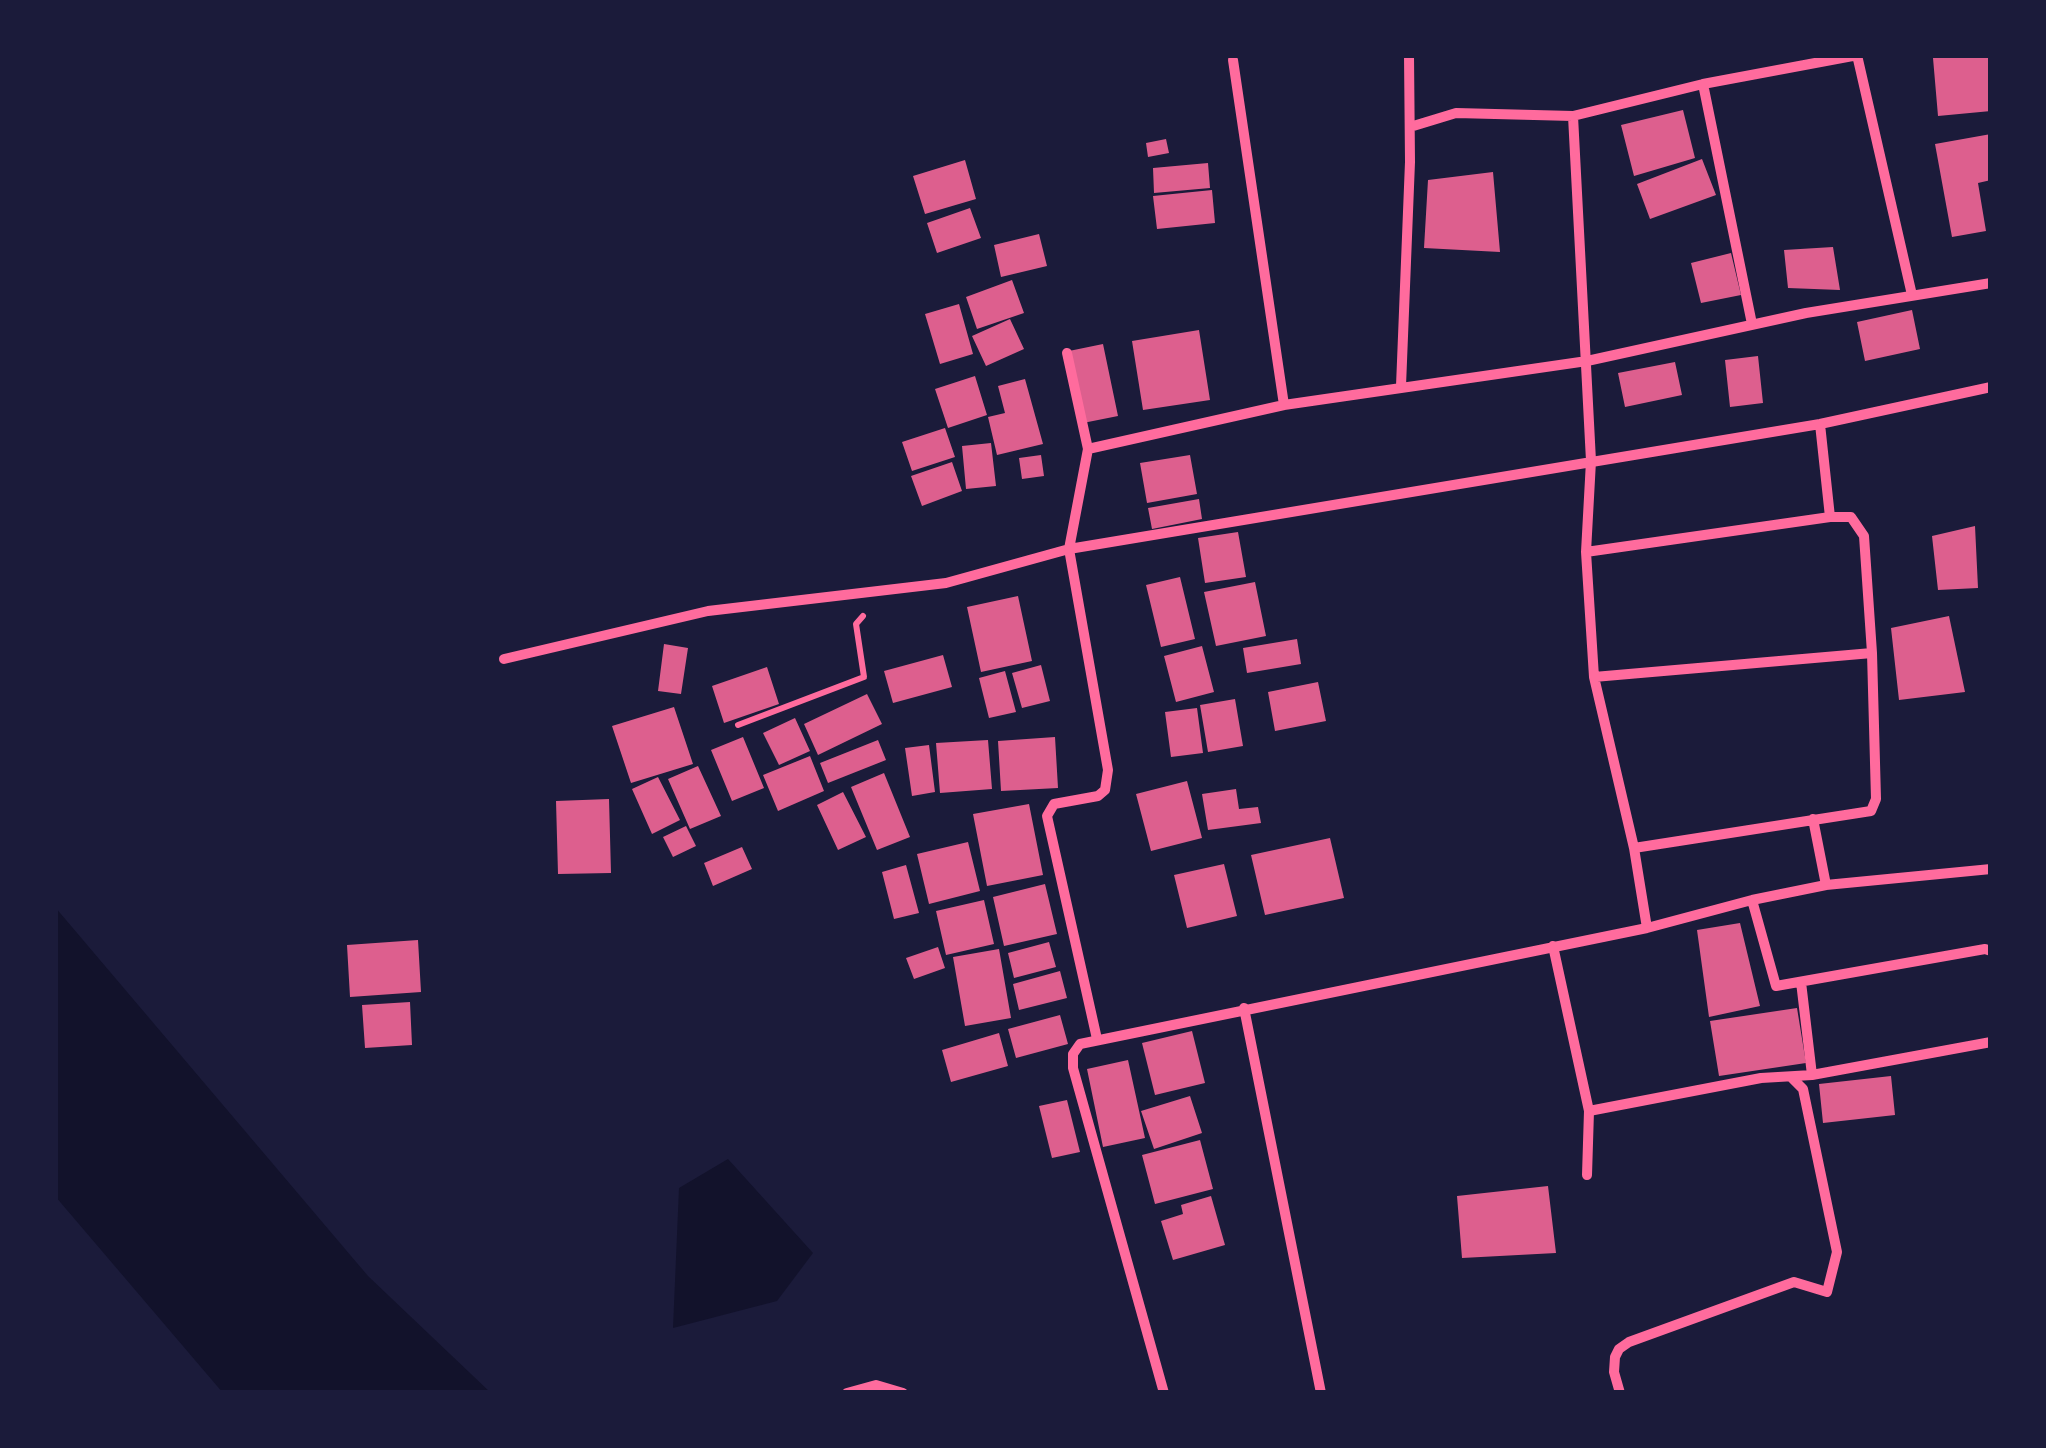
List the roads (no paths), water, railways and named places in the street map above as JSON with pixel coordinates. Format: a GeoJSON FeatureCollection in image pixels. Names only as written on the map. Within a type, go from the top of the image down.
{"type":"FeatureCollection","features":[{"type":"Feature","properties":{"kind":"street"},"geometry":{"type":"LineString","coordinates":[[1401,386],[1409,55]]}},
{"type":"Feature","properties":{"kind":"street"},"geometry":{"type":"LineString","coordinates":[[1410,127],[1456,113],[1573,116],[1703,84],[1858,55],[1912,295]]}},
{"type":"Feature","properties":{"kind":"street"},"geometry":{"type":"LineString","coordinates":[[1234,60],[1284,405]]}},
{"type":"Feature","properties":{"kind":"street"},"geometry":{"type":"LineString","coordinates":[[1703,84],[1752,324]]}},
{"type":"Feature","properties":{"kind":"street"},"geometry":{"type":"LineString","coordinates":[[1573,116],[1591,461],[1586,552],[1594,678],[1634,848],[1646,928]]}},
{"type":"Feature","properties":{"kind":"street"},"geometry":{"type":"LineString","coordinates":[[1088,449],[1284,405],[1587,361],[1752,324],[1991,283]]}},
{"type":"Feature","properties":{"kind":"street"},"geometry":{"type":"LineString","coordinates":[[1067,353],[1088,449],[1068,548],[1108,770],[1104,790],[1098,796],[1054,804],[1047,816],[1096,1039]]}},
{"type":"Feature","properties":{"kind":"street"},"geometry":{"type":"LineString","coordinates":[[504,659],[708,611],[946,583],[1068,548],[1820,424],[1991,387]]}},
{"type":"Feature","properties":{"kind":"street"},"geometry":{"type":"LineString","coordinates":[[1820,424],[1830,518]]}},
{"type":"Feature","properties":{"kind":"street"},"geometry":{"type":"LineString","coordinates":[[1586,552],[1830,518],[1851,517],[1864,536],[1876,799],[1870,810],[1634,848]]}},
{"type":"Feature","properties":{"kind":"street"},"geometry":{"type":"LineString","coordinates":[[1594,678],[1872,653]]}},
{"type":"Feature","properties":{"kind":"street"},"geometry":{"type":"LineString","coordinates":[[1813,819],[1826,884]]}},
{"type":"Feature","properties":{"kind":"street"},"geometry":{"type":"LineString","coordinates":[[1164,1393],[1073,1068],[1080,1044],[1646,928],[1826,884],[1991,869]]}},
{"type":"Feature","properties":{"kind":"street"},"geometry":{"type":"LineString","coordinates":[[1752,900],[1776,986],[1991,951]]}},
{"type":"Feature","properties":{"kind":"street"},"geometry":{"type":"LineString","coordinates":[[1553,946],[1589,1111],[1587,1175]]}},
{"type":"Feature","properties":{"kind":"street"},"geometry":{"type":"LineString","coordinates":[[1801,982],[1812,1075]]}},
{"type":"Feature","properties":{"kind":"street"},"geometry":{"type":"LineString","coordinates":[[1244,1008],[1322,1393]]}},
{"type":"Feature","properties":{"kind":"street"},"geometry":{"type":"LineString","coordinates":[[1589,1111],[1761,1078],[1812,1075],[1991,1042]]}},
{"type":"Feature","properties":{"kind":"street"},"geometry":{"type":"LineString","coordinates":[[1620,1393],[1614,1372],[1616,1358],[1629,1342],[1794,1282],[1827,1292],[1837,1252],[1804,1089],[1792,1078]]}},
{"type":"Feature","properties":{"kind":"street"},"geometry":{"type":"LineString","coordinates":[[846,1393],[876,1386],[903,1393]]}}]}
